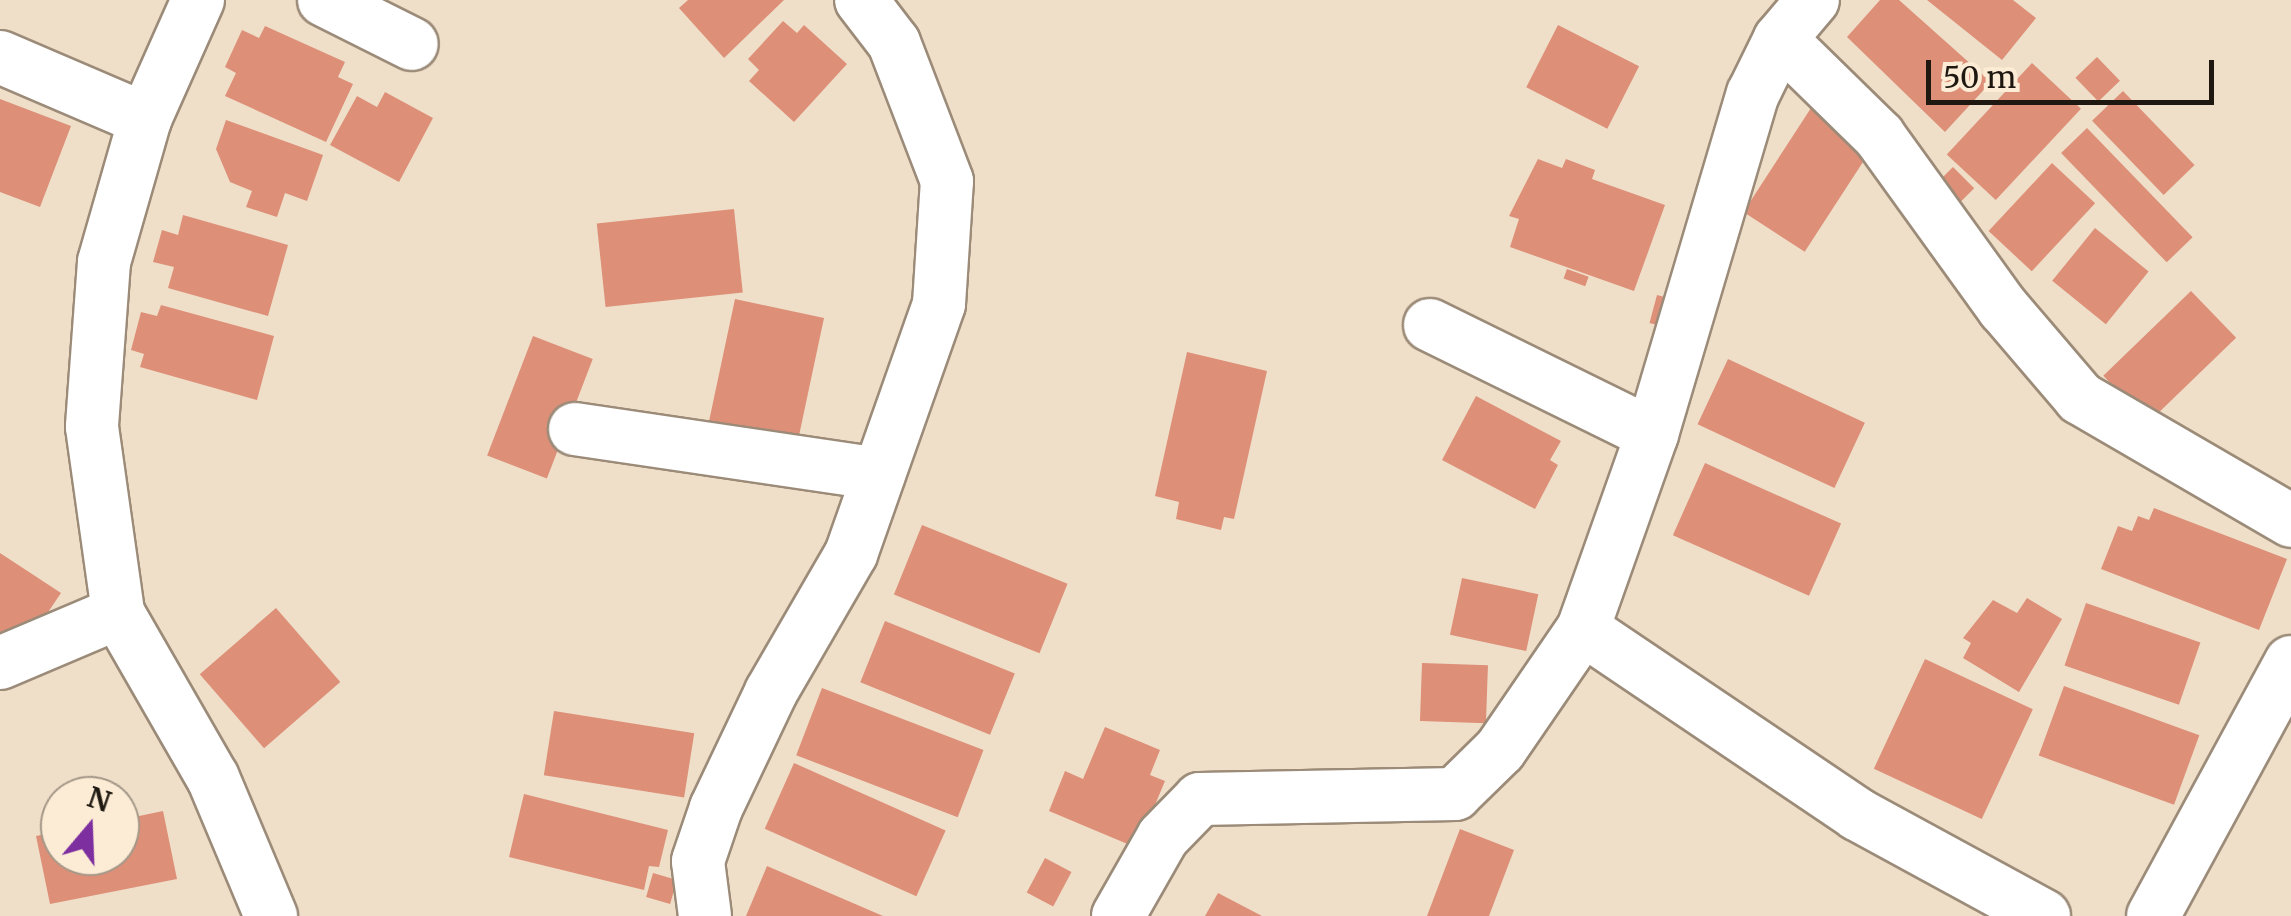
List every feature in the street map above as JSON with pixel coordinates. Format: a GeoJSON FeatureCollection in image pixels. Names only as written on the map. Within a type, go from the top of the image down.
{"type":"FeatureCollection","features":[{"type":"Feature","properties":{"kind":"street"},"geometry":{"type":"LineString","coordinates":[[198,0],[145,120],[104,262],[92,426],[118,613],[213,778],[271,916]]}},
{"type":"Feature","properties":{"kind":"street"},"geometry":{"type":"LineString","coordinates":[[324,0],[412,44]]}},
{"type":"Feature","properties":{"kind":"street"},"geometry":{"type":"LineString","coordinates":[[705,916],[698,861],[716,808],[771,692],[851,554],[939,304],[947,182],[894,42],[862,0]]}},
{"type":"Feature","properties":{"kind":"street"},"geometry":{"type":"LineString","coordinates":[[1118,916],[1163,837],[1200,799],[1455,794],[1500,750],[1583,629],[1652,434],[1754,94],[1780,40],[1813,0]]}},
{"type":"Feature","properties":{"kind":"street"},"geometry":{"type":"LineString","coordinates":[[1780,40],[1878,136],[2004,309],[2080,398],[2291,522]]}},
{"type":"Feature","properties":{"kind":"street"},"geometry":{"type":"LineString","coordinates":[[0,57],[145,120]]}},
{"type":"Feature","properties":{"kind":"street"},"geometry":{"type":"LineString","coordinates":[[1430,325],[1652,434]]}},
{"type":"Feature","properties":{"kind":"street"},"geometry":{"type":"LineString","coordinates":[[575,429],[879,474]]}},
{"type":"Feature","properties":{"kind":"street"},"geometry":{"type":"LineString","coordinates":[[0,663],[118,613]]}},
{"type":"Feature","properties":{"kind":"street"},"geometry":{"type":"LineString","coordinates":[[1583,629],[1857,814],[2044,916]]}},
{"type":"Feature","properties":{"kind":"street"},"geometry":{"type":"LineString","coordinates":[[2153,916],[2291,662]]}},
{"type":"Feature","properties":{"kind":"building"},"geometry":{"type":"Polygon","coordinates":[[[688,0],[784,0],[724,58],[679,8],[688,0]]]}},
{"type":"Feature","properties":{"kind":"building"},"geometry":{"type":"Polygon","coordinates":[[[1880,0],[1899,0],[1991,82],[1945,132],[1847,37],[1880,0]]]}},
{"type":"Feature","properties":{"kind":"building"},"geometry":{"type":"Polygon","coordinates":[[[1927,0],[2013,0],[2036,18],[2002,60],[1927,0]]]}},
{"type":"Feature","properties":{"kind":"building"},"geometry":{"type":"Polygon","coordinates":[[[783,21],[797,33],[804,25],[847,64],[794,122],[749,81],[759,70],[748,59],[783,21]]]}},
{"type":"Feature","properties":{"kind":"building"},"geometry":{"type":"Polygon","coordinates":[[[1558,25],[1639,66],[1607,129],[1526,87],[1558,25]]]}},
{"type":"Feature","properties":{"kind":"building"},"geometry":{"type":"Polygon","coordinates":[[[265,26],[345,62],[338,77],[353,84],[326,142],[225,96],[236,73],[225,67],[242,30],[259,38],[265,26]]]}},
{"type":"Feature","properties":{"kind":"building"},"geometry":{"type":"Polygon","coordinates":[[[2097,57],[2120,81],[2098,102],[2075,78],[2097,57]]]}},
{"type":"Feature","properties":{"kind":"building"},"geometry":{"type":"Polygon","coordinates":[[[2032,63],[2081,109],[1996,200],[1947,154],[2032,63]]]}},
{"type":"Feature","properties":{"kind":"building"},"geometry":{"type":"Polygon","coordinates":[[[2123,91],[2195,165],[2164,195],[2092,121],[2123,91]]]}},
{"type":"Feature","properties":{"kind":"building"},"geometry":{"type":"Polygon","coordinates":[[[385,92],[433,118],[399,182],[330,145],[357,96],[377,107],[385,92]]]}},
{"type":"Feature","properties":{"kind":"building"},"geometry":{"type":"Polygon","coordinates":[[[0,99],[71,126],[40,207],[0,192],[0,99]]]}},
{"type":"Feature","properties":{"kind":"building"},"geometry":{"type":"Polygon","coordinates":[[[1811,108],[1872,148],[1805,252],[1743,212],[1811,108]]]}},
{"type":"Feature","properties":{"kind":"building"},"geometry":{"type":"Polygon","coordinates":[[[226,120],[323,155],[307,201],[285,193],[277,217],[246,207],[252,191],[230,182],[216,149],[226,120]]]}},
{"type":"Feature","properties":{"kind":"building"},"geometry":{"type":"Polygon","coordinates":[[[2087,128],[2193,237],[2167,262],[2061,153],[2087,128]]]}},
{"type":"Feature","properties":{"kind":"building"},"geometry":{"type":"Polygon","coordinates":[[[1538,159],[1562,168],[1566,159],[1595,170],[1592,179],[1665,205],[1634,291],[1510,247],[1519,219],[1509,216],[1538,159]]]}},
{"type":"Feature","properties":{"kind":"building"},"geometry":{"type":"Polygon","coordinates":[[[2052,163],[2095,203],[2032,271],[1989,231],[2052,163]]]}},
{"type":"Feature","properties":{"kind":"building"},"geometry":{"type":"Polygon","coordinates":[[[1953,167],[1974,188],[1959,203],[1938,182],[1953,167]]]}},
{"type":"Feature","properties":{"kind":"building"},"geometry":{"type":"Polygon","coordinates":[[[734,209],[743,293],[606,307],[597,223],[734,209]]]}},
{"type":"Feature","properties":{"kind":"building"},"geometry":{"type":"Polygon","coordinates":[[[183,215],[288,245],[268,316],[168,288],[174,267],[153,262],[162,230],[178,235],[183,215]]]}},
{"type":"Feature","properties":{"kind":"building"},"geometry":{"type":"Polygon","coordinates":[[[2095,228],[2149,271],[2106,324],[2052,281],[2095,228]]]}},
{"type":"Feature","properties":{"kind":"building"},"geometry":{"type":"Polygon","coordinates":[[[1567,269],[1589,277],[1585,286],[1564,278],[1567,269]]]}},
{"type":"Feature","properties":{"kind":"building"},"geometry":{"type":"Polygon","coordinates":[[[2191,291],[2236,338],[2148,423],[2103,376],[2191,291]]]}},
{"type":"Feature","properties":{"kind":"building"},"geometry":{"type":"Polygon","coordinates":[[[1657,295],[1686,303],[1678,331],[1649,323],[1657,295]]]}},
{"type":"Feature","properties":{"kind":"building"},"geometry":{"type":"Polygon","coordinates":[[[735,299],[824,318],[796,450],[707,431],[735,299]]]}},
{"type":"Feature","properties":{"kind":"building"},"geometry":{"type":"Polygon","coordinates":[[[161,305],[274,336],[257,400],[140,367],[144,354],[131,350],[141,312],[157,316],[161,305]]]}},
{"type":"Feature","properties":{"kind":"building"},"geometry":{"type":"Polygon","coordinates":[[[533,336],[593,359],[547,478],[487,455],[533,336]]]}},
{"type":"Feature","properties":{"kind":"building"},"geometry":{"type":"Polygon","coordinates":[[[1187,352],[1267,371],[1234,519],[1224,517],[1221,530],[1176,519],[1179,502],[1155,496],[1187,352]]]}},
{"type":"Feature","properties":{"kind":"building"},"geometry":{"type":"Polygon","coordinates":[[[1728,359],[1865,423],[1834,488],[1698,424],[1728,359]]]}},
{"type":"Feature","properties":{"kind":"building"},"geometry":{"type":"Polygon","coordinates":[[[1476,396],[1561,441],[1550,460],[1558,465],[1535,509],[1442,460],[1476,396]]]}},
{"type":"Feature","properties":{"kind":"building"},"geometry":{"type":"Polygon","coordinates":[[[1705,463],[1841,524],[1809,596],[1673,535],[1705,463]]]}},
{"type":"Feature","properties":{"kind":"building"},"geometry":{"type":"Polygon","coordinates":[[[2154,508],[2287,559],[2259,630],[2101,569],[2118,526],[2132,531],[2138,516],[2149,520],[2154,508]]]}},
{"type":"Feature","properties":{"kind":"building"},"geometry":{"type":"Polygon","coordinates":[[[922,525],[1068,584],[1039,653],[894,595],[922,525]]]}},
{"type":"Feature","properties":{"kind":"building"},"geometry":{"type":"Polygon","coordinates":[[[0,553],[61,593],[13,664],[0,655],[0,553]]]}},
{"type":"Feature","properties":{"kind":"building"},"geometry":{"type":"Polygon","coordinates":[[[1462,578],[1538,594],[1526,651],[1450,635],[1462,578]]]}},
{"type":"Feature","properties":{"kind":"building"},"geometry":{"type":"Polygon","coordinates":[[[2027,598],[2062,619],[2019,692],[1963,658],[1971,643],[1963,638],[1993,600],[2017,613],[2027,598]]]}},
{"type":"Feature","properties":{"kind":"building"},"geometry":{"type":"Polygon","coordinates":[[[2086,603],[2200,642],[2179,705],[2065,665],[2086,603]]]}},
{"type":"Feature","properties":{"kind":"building"},"geometry":{"type":"Polygon","coordinates":[[[276,608],[340,682],[264,748],[200,674],[276,608]]]}},
{"type":"Feature","properties":{"kind":"building"},"geometry":{"type":"Polygon","coordinates":[[[885,621],[1015,673],[990,735],[860,682],[885,621]]]}},
{"type":"Feature","properties":{"kind":"building"},"geometry":{"type":"Polygon","coordinates":[[[1925,659],[2033,709],[1982,819],[1874,769],[1925,659]]]}},
{"type":"Feature","properties":{"kind":"building"},"geometry":{"type":"Polygon","coordinates":[[[1422,663],[1488,665],[1486,723],[1420,721],[1422,663]]]}},
{"type":"Feature","properties":{"kind":"building"},"geometry":{"type":"Polygon","coordinates":[[[2064,686],[2199,735],[2174,805],[2039,756],[2064,686]]]}},
{"type":"Feature","properties":{"kind":"building"},"geometry":{"type":"Polygon","coordinates":[[[822,688],[984,750],[958,817],[796,755],[822,688]]]}},
{"type":"Feature","properties":{"kind":"building"},"geometry":{"type":"Polygon","coordinates":[[[554,711],[694,733],[684,797],[544,775],[554,711]]]}},
{"type":"Feature","properties":{"kind":"building"},"geometry":{"type":"Polygon","coordinates":[[[1105,727],[1160,750],[1150,775],[1165,781],[1137,848],[1049,811],[1065,771],[1083,779],[1105,727]]]}},
{"type":"Feature","properties":{"kind":"building"},"geometry":{"type":"Polygon","coordinates":[[[794,763],[946,831],[916,896],[765,829],[794,763]]]}},
{"type":"Feature","properties":{"kind":"building"},"geometry":{"type":"Polygon","coordinates":[[[524,794],[668,830],[659,867],[649,866],[644,890],[509,857],[524,794]]]}},
{"type":"Feature","properties":{"kind":"building"},"geometry":{"type":"Polygon","coordinates":[[[163,811],[177,879],[50,904],[44,876],[140,876],[140,816],[163,811]]]}},
{"type":"Feature","properties":{"kind":"building"},"geometry":{"type":"Polygon","coordinates":[[[1460,829],[1514,850],[1489,916],[1427,916],[1460,829]]]}},
{"type":"Feature","properties":{"kind":"building"},"geometry":{"type":"Polygon","coordinates":[[[1045,858],[1071,872],[1053,907],[1027,892],[1045,858]]]}},
{"type":"Feature","properties":{"kind":"building"},"geometry":{"type":"Polygon","coordinates":[[[767,866],[883,916],[746,916],[767,866]]]}},
{"type":"Feature","properties":{"kind":"building"},"geometry":{"type":"Polygon","coordinates":[[[653,873],[677,880],[670,904],[646,897],[653,873]]]}},
{"type":"Feature","properties":{"kind":"building"},"geometry":{"type":"Polygon","coordinates":[[[1218,893],[1262,916],[1205,916],[1218,893]]]}}]}
